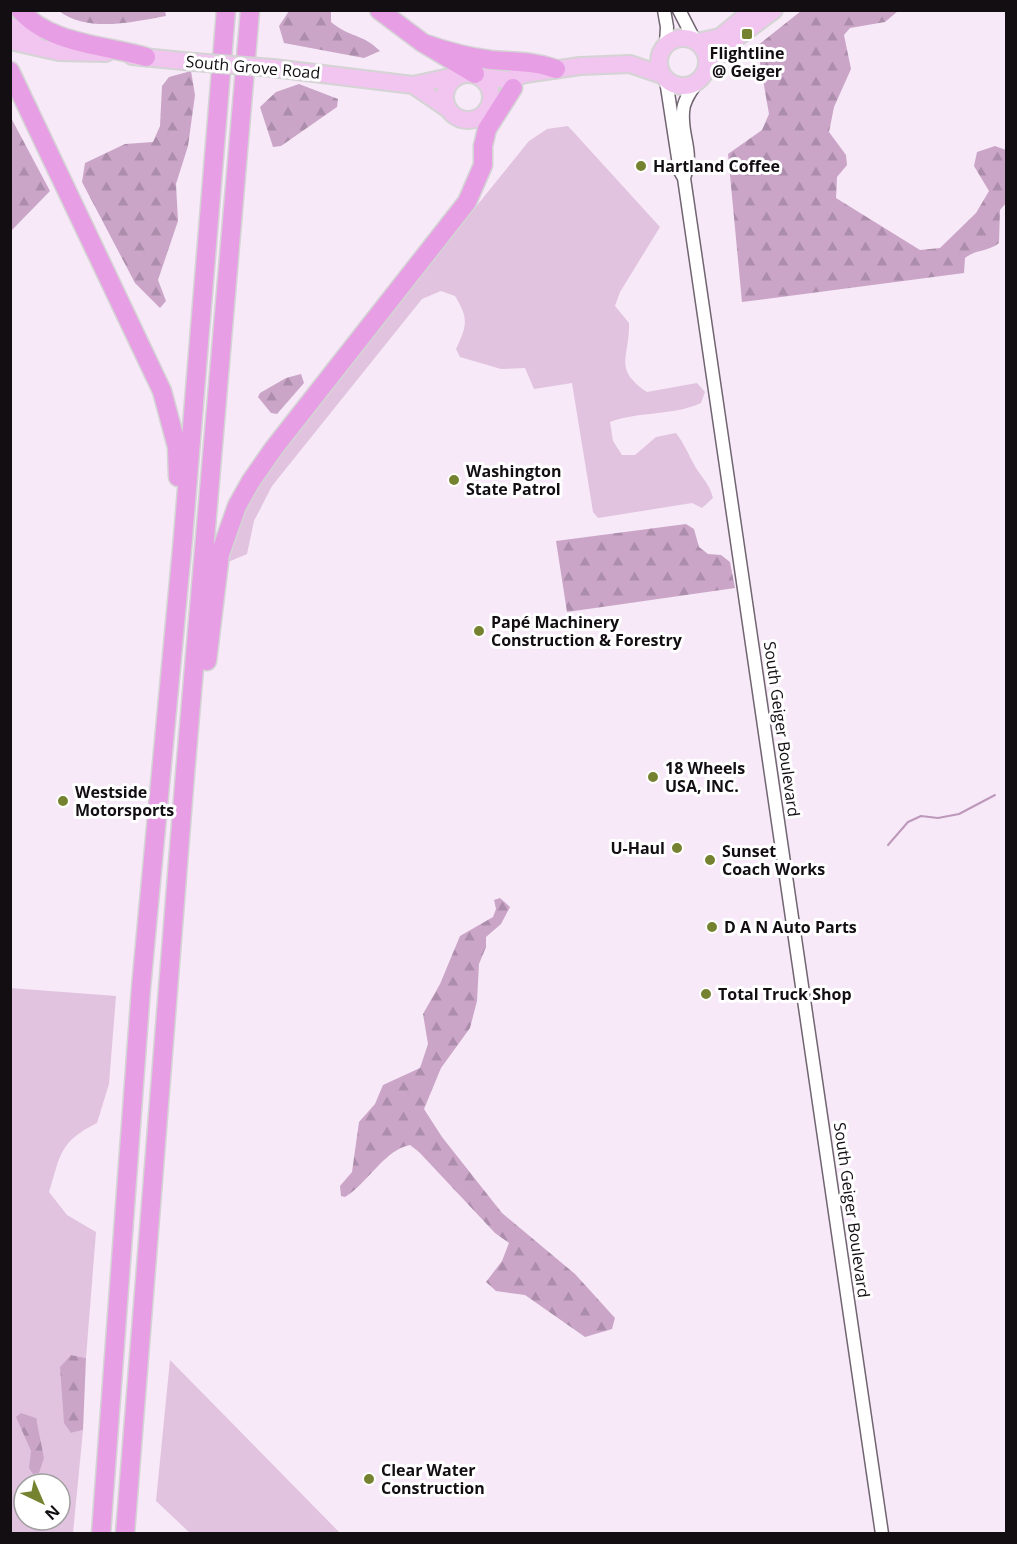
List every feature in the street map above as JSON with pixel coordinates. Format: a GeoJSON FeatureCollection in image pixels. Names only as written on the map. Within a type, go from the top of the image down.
{"type":"FeatureCollection","features":[{"type":"Feature","properties":{"kind":"highway"},"geometry":{"type":"LineString","coordinates":[[20,10],[32,23],[50,32],[146,57]]}},
{"type":"Feature","properties":{"kind":"highway"},"geometry":{"type":"LineString","coordinates":[[216,10],[216,30],[223,53]]}},
{"type":"Feature","properties":{"kind":"highway"},"geometry":{"type":"LineString","coordinates":[[102,1533],[141,988],[183,538],[226,10]]}},
{"type":"Feature","properties":{"kind":"highway"},"geometry":{"type":"LineString","coordinates":[[125,1533],[185,774],[250,10]]}},
{"type":"Feature","properties":{"kind":"highway"},"geometry":{"type":"LineString","coordinates":[[379,10],[472,76]]}},
{"type":"Feature","properties":{"kind":"highway"},"geometry":{"type":"LineString","coordinates":[[423,43],[463,56],[495,60],[536,61],[549,70]]}},
{"type":"Feature","properties":{"kind":"highway"},"geometry":{"type":"LineString","coordinates":[[10,71],[162,391],[177,447],[183,538]]}},
{"type":"Feature","properties":{"kind":"highway"},"geometry":{"type":"LineString","coordinates":[[185,774],[202,704],[220,554],[237,506],[273,448],[468,202],[483,165],[483,146],[487,129],[513,88]]}},
{"type":"Feature","properties":{"kind":"highway"},"geometry":{"type":"LineString","coordinates":[[478,177],[473,137],[486,111]]}},
{"type":"Feature","properties":{"kind":"main road"},"geometry":{"type":"LineString","coordinates":[[753,10],[720,37],[696,42],[680,38],[663,48],[659,68],[664,78],[683,87],[697,82],[707,67],[730,43],[774,10]]}},
{"type":"Feature","properties":{"kind":"main road","name":"South Grove Road"},"geometry":{"type":"LineString","coordinates":[[10,26],[36,39],[92,52]]}},
{"type":"Feature","properties":{"kind":"main road","name":"South Grove Road"},"geometry":{"type":"LineString","coordinates":[[10,41],[59,52],[92,52],[310,70],[413,85],[472,76],[509,80],[549,70],[630,64],[663,48]]}},
{"type":"Feature","properties":{"kind":"main road"},"geometry":{"type":"LineString","coordinates":[[696,42],[705,52],[707,67]]}},
{"type":"Feature","properties":{"kind":"main road","name":"South Grove Road"},"geometry":{"type":"LineString","coordinates":[[630,64],[664,78]]}},
{"type":"Feature","properties":{"kind":"main road","name":"South Grove Road"},"geometry":{"type":"LineString","coordinates":[[486,111],[513,88],[549,70]]}},
{"type":"Feature","properties":{"kind":"main road"},"geometry":{"type":"LineString","coordinates":[[472,76],[491,90],[486,111],[466,120],[453,115],[448,109],[445,94],[447,86],[472,76]]}},
{"type":"Feature","properties":{"kind":"main road","name":"South Grove Road"},"geometry":{"type":"LineString","coordinates":[[413,85],[448,109]]}},
{"type":"Feature","properties":{"kind":"street"},"geometry":{"type":"LineString","coordinates":[[663,48],[667,27],[664,10]]}},
{"type":"Feature","properties":{"kind":"street"},"geometry":{"type":"LineString","coordinates":[[680,10],[696,42]]}},
{"type":"Feature","properties":{"kind":"street","name":"South Geiger Boulevard"},"geometry":{"type":"LineString","coordinates":[[664,78],[680,171],[684,178],[882,1533]]}},
{"type":"Feature","properties":{"kind":"street","name":"South Geiger Boulevard"},"geometry":{"type":"LineString","coordinates":[[684,178],[688,167],[689,151],[682,112],[697,82]]}},
{"type":"Feature","properties":{"kind":"shaded area"},"geometry":{"type":"Polygon","coordinates":[[[568,126],[660,227],[620,292],[615,306],[629,323],[626,369],[636,384],[647,392],[697,383],[705,392],[701,403],[690,407],[610,422],[613,441],[622,455],[635,455],[656,437],[676,433],[713,498],[702,508],[692,503],[598,518],[593,512],[572,383],[534,389],[525,368],[501,369],[460,357],[456,349],[464,328],[463,311],[455,296],[441,291],[422,299],[272,486],[254,521],[247,554],[228,562],[251,499],[286,442],[529,141],[547,129],[568,126]]]}},
{"type":"Feature","properties":{"kind":"shaded area"},"geometry":{"type":"Polygon","coordinates":[[[10,988],[116,996],[109,1084],[97,1123],[75,1136],[63,1150],[49,1192],[67,1215],[96,1232],[86,1358],[71,1355],[71,1433],[83,1430],[73,1533],[11,1533],[10,988]]]}},
{"type":"Feature","properties":{"kind":"shaded area"},"geometry":{"type":"Polygon","coordinates":[[[170,1360],[340,1533],[190,1533],[156,1501],[170,1360]]]}},
{"type":"Feature","properties":{"kind":"green space"},"geometry":{"type":"Polygon","coordinates":[[[59,11],[165,11],[166,16],[125,23],[97,24],[71,18],[59,11]]]}},
{"type":"Feature","properties":{"kind":"green space"},"geometry":{"type":"Polygon","coordinates":[[[289,11],[331,11],[331,22],[344,31],[374,45],[380,51],[364,58],[284,43],[279,26],[289,11]]]}},
{"type":"Feature","properties":{"kind":"green space"},"geometry":{"type":"Polygon","coordinates":[[[801,11],[898,11],[885,22],[850,28],[844,35],[851,69],[834,107],[829,132],[846,155],[847,165],[837,177],[836,198],[920,250],[940,248],[976,213],[989,191],[974,166],[977,152],[995,146],[1006,150],[1006,203],[1000,210],[999,243],[965,258],[964,273],[742,302],[728,154],[762,130],[769,114],[757,46],[801,11]]]}},
{"type":"Feature","properties":{"kind":"green space"},"geometry":{"type":"Polygon","coordinates":[[[191,71],[195,95],[188,146],[176,184],[178,221],[158,280],[166,301],[160,308],[135,283],[82,182],[85,163],[125,144],[153,142],[160,126],[162,86],[169,77],[191,71]]]}},
{"type":"Feature","properties":{"kind":"green space"},"geometry":{"type":"Polygon","coordinates":[[[299,84],[338,99],[337,107],[281,146],[273,147],[260,107],[276,92],[299,84]]]}},
{"type":"Feature","properties":{"kind":"green space"},"geometry":{"type":"Polygon","coordinates":[[[10,116],[50,191],[11,231],[10,231],[10,116]]]}},
{"type":"Feature","properties":{"kind":"green space"},"geometry":{"type":"Polygon","coordinates":[[[301,374],[304,383],[277,414],[271,413],[258,397],[260,393],[286,378],[301,374]]]}},
{"type":"Feature","properties":{"kind":"green space"},"geometry":{"type":"Polygon","coordinates":[[[686,524],[694,529],[699,547],[708,554],[721,555],[730,562],[735,588],[567,612],[556,541],[686,524]]]}},
{"type":"Feature","properties":{"kind":"green space"},"geometry":{"type":"Polygon","coordinates":[[[500,898],[510,907],[501,924],[486,937],[486,947],[479,964],[477,1001],[470,1028],[441,1068],[424,1109],[442,1137],[502,1213],[575,1274],[615,1318],[612,1329],[585,1337],[525,1295],[496,1291],[486,1282],[502,1261],[509,1243],[495,1233],[410,1145],[392,1153],[353,1191],[345,1197],[341,1196],[340,1186],[352,1172],[359,1122],[375,1104],[383,1085],[420,1068],[428,1044],[423,1014],[440,984],[460,936],[493,917],[496,909],[494,900],[500,898]]]}},
{"type":"Feature","properties":{"kind":"green space"},"geometry":{"type":"Polygon","coordinates":[[[71,1355],[86,1358],[83,1430],[71,1433],[64,1423],[60,1367],[71,1355]]]}},
{"type":"Feature","properties":{"kind":"green space"},"geometry":{"type":"Polygon","coordinates":[[[21,1413],[36,1418],[44,1458],[39,1472],[32,1472],[29,1468],[31,1451],[16,1417],[21,1413]]]}},
{"type":"Feature","properties":{"kind":"waterway"},"geometry":{"type":"LineString","coordinates":[[888,845],[908,822],[921,816],[938,818],[959,814],[995,795]]}},
{"type":"Feature","properties":{"kind":"place","name":"Flightline @ Geiger"},"geometry":{"type":"Point","coordinates":[747,34]}},
{"type":"Feature","properties":{"kind":"place","name":"Hartland Coffee"},"geometry":{"type":"Point","coordinates":[641,166]}},
{"type":"Feature","properties":{"kind":"place","name":"Washington State Patrol"},"geometry":{"type":"Point","coordinates":[454,480]}},
{"type":"Feature","properties":{"kind":"place","name":"Papé Machinery Construction & Forestry"},"geometry":{"type":"Point","coordinates":[479,631]}},
{"type":"Feature","properties":{"kind":"place","name":"18 Wheels USA, INC."},"geometry":{"type":"Point","coordinates":[653,777]}},
{"type":"Feature","properties":{"kind":"place","name":"Westside Motorsports"},"geometry":{"type":"Point","coordinates":[63,801]}},
{"type":"Feature","properties":{"kind":"place","name":"U-Haul"},"geometry":{"type":"Point","coordinates":[677,848]}},
{"type":"Feature","properties":{"kind":"place","name":"Sunset Coach Works"},"geometry":{"type":"Point","coordinates":[710,860]}},
{"type":"Feature","properties":{"kind":"place","name":"D A N Auto Parts"},"geometry":{"type":"Point","coordinates":[712,927]}},
{"type":"Feature","properties":{"kind":"place","name":"Total Truck Shop"},"geometry":{"type":"Point","coordinates":[706,994]}},
{"type":"Feature","properties":{"kind":"place","name":"Clear Water Construction"},"geometry":{"type":"Point","coordinates":[369,1479]}}]}
